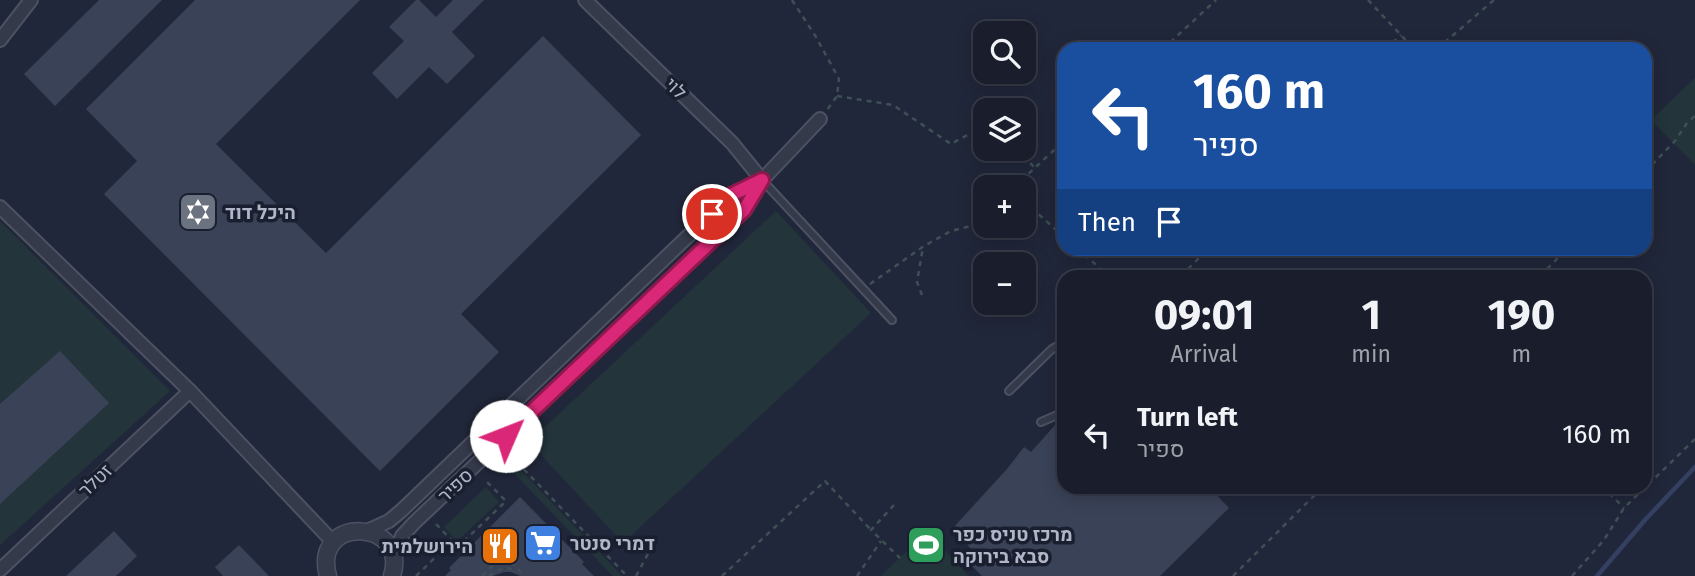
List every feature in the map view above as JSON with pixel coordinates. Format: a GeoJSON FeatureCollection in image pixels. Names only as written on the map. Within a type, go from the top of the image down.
{"type":"FeatureCollection","features":[{"type":"Feature","properties":{"kind":"street"},"geometry":{"type":"LineString","coordinates":[[0,40],[31,0]]}},
{"type":"Feature","properties":{"kind":"street","name":"לוי"},"geometry":{"type":"LineString","coordinates":[[585,0],[732,143],[762,180]]}},
{"type":"Feature","properties":{"kind":"street","name":"ספיר"},"geometry":{"type":"LineString","coordinates":[[394,571],[402,536],[414,523],[744,210],[762,180],[820,119]]}},
{"type":"Feature","properties":{"kind":"street","name":"ספיר"},"geometry":{"type":"LineString","coordinates":[[367,531],[389,521],[401,511],[731,195],[762,180]]}},
{"type":"Feature","properties":{"kind":"street"},"geometry":{"type":"LineString","coordinates":[[0,207],[190,391],[333,542]]}},
{"type":"Feature","properties":{"kind":"street","name":"זטלר"},"geometry":{"type":"LineString","coordinates":[[0,570],[190,391]]}},
{"type":"Feature","properties":{"kind":"street"},"geometry":{"type":"LineString","coordinates":[[324,572],[333,542],[348,532],[358,530],[377,534],[385,541],[391,550],[394,571]]}},
{"type":"Feature","properties":{"kind":"lane"},"geometry":{"type":"LineString","coordinates":[[762,180],[892,320]]}},
{"type":"Feature","properties":{"kind":"lane"},"geometry":{"type":"LineString","coordinates":[[1009,391],[1057,346]]}},
{"type":"Feature","properties":{"kind":"lane"},"geometry":{"type":"LineString","coordinates":[[1041,422],[1057,415]]}},
{"type":"Feature","properties":{"kind":"path"},"geometry":{"type":"LineString","coordinates":[[792,0],[816,37],[838,79],[837,96],[820,119]]}},
{"type":"Feature","properties":{"kind":"path"},"geometry":{"type":"LineString","coordinates":[[1171,42],[1216,0]]}},
{"type":"Feature","properties":{"kind":"path"},"geometry":{"type":"LineString","coordinates":[[1368,0],[1408,42]]}},
{"type":"Feature","properties":{"kind":"path"},"geometry":{"type":"LineString","coordinates":[[1445,42],[1494,0]]}},
{"type":"Feature","properties":{"kind":"path"},"geometry":{"type":"LineString","coordinates":[[1393,42],[1401,35]]}},
{"type":"Feature","properties":{"kind":"path"},"geometry":{"type":"LineString","coordinates":[[837,96],[893,105],[951,144],[973,132]]}},
{"type":"Feature","properties":{"kind":"path"},"geometry":{"type":"LineString","coordinates":[[1652,165],[1695,116]]}},
{"type":"Feature","properties":{"kind":"path"},"geometry":{"type":"LineString","coordinates":[[1027,175],[1057,148]]}},
{"type":"Feature","properties":{"kind":"path"},"geometry":{"type":"LineString","coordinates":[[1028,161],[1035,168]]}},
{"type":"Feature","properties":{"kind":"path"},"geometry":{"type":"LineString","coordinates":[[1036,212],[1057,231]]}},
{"type":"Feature","properties":{"kind":"path"},"geometry":{"type":"LineString","coordinates":[[862,290],[923,246],[951,231],[973,224]]}},
{"type":"Feature","properties":{"kind":"path"},"geometry":{"type":"LineString","coordinates":[[922,295],[916,282],[923,246]]}},
{"type":"Feature","properties":{"kind":"path"},"geometry":{"type":"LineString","coordinates":[[1086,256],[1102,270]]}},
{"type":"Feature","properties":{"kind":"path"},"geometry":{"type":"LineString","coordinates":[[1187,270],[1201,256]]}},
{"type":"Feature","properties":{"kind":"path"},"geometry":{"type":"LineString","coordinates":[[1546,270],[1560,256]]}},
{"type":"Feature","properties":{"kind":"path"},"geometry":{"type":"LineString","coordinates":[[1652,481],[1695,439]]}},
{"type":"Feature","properties":{"kind":"path"},"geometry":{"type":"LineString","coordinates":[[510,454],[627,576]]}},
{"type":"Feature","properties":{"kind":"path"},"geometry":{"type":"LineString","coordinates":[[436,524],[458,547],[506,501],[484,479]]}},
{"type":"Feature","properties":{"kind":"path"},"geometry":{"type":"LineString","coordinates":[[722,576],[825,481],[900,558]]}},
{"type":"Feature","properties":{"kind":"path"},"geometry":{"type":"LineString","coordinates":[[1233,576],[1316,494]]}},
{"type":"Feature","properties":{"kind":"path"},"geometry":{"type":"LineString","coordinates":[[1610,494],[1624,508]]}},
{"type":"Feature","properties":{"kind":"path"},"geometry":{"type":"LineString","coordinates":[[1572,576],[1604,540],[1624,508],[1638,494]]}},
{"type":"Feature","properties":{"kind":"path"},"geometry":{"type":"LineString","coordinates":[[871,530],[894,505]]}},
{"type":"Feature","properties":{"kind":"path"},"geometry":{"type":"LineString","coordinates":[[857,576],[881,540]]}},
{"type":"Feature","properties":{"kind":"path"},"geometry":{"type":"LineString","coordinates":[[419,575],[453,541]]}},
{"type":"Feature","properties":{"kind":"path"},"geometry":{"type":"LineString","coordinates":[[636,576],[649,552]]}},
{"type":"Feature","properties":{"kind":"path"},"geometry":{"type":"LineString","coordinates":[[482,576],[504,555],[525,576]]}},
{"type":"Feature","properties":{"kind":"path"},"geometry":{"type":"LineString","coordinates":[[489,576],[500,569],[508,568],[525,576]]}},
{"type":"Feature","properties":{"kind":"shaded area"},"geometry":{"type":"Polygon","coordinates":[[[1695,78],[1695,165],[1652,121],[1695,78]]]}},
{"type":"Feature","properties":{"kind":"shaded area"},"geometry":{"type":"Polygon","coordinates":[[[776,211],[871,313],[623,543],[529,442],[776,211]]]}},
{"type":"Feature","properties":{"kind":"shaded area"},"geometry":{"type":"Polygon","coordinates":[[[0,221],[170,391],[0,545],[0,221]]]}},
{"type":"Feature","properties":{"kind":"shaded area"},"geometry":{"type":"Polygon","coordinates":[[[513,462],[622,576],[613,576],[508,467],[513,462]]]}},
{"type":"Feature","properties":{"kind":"shaded area"},"geometry":{"type":"Polygon","coordinates":[[[486,487],[499,502],[457,541],[444,527],[486,487]]]}},
{"type":"Feature","properties":{"kind":"shaded area","name":"מרכז טניס כפר סבא בירוקה"},"geometry":{"type":"Polygon","coordinates":[[[927,532],[969,576],[881,576],[927,532]]]}},
{"type":"Feature","properties":{"kind":"building"},"geometry":{"type":"Polygon","coordinates":[[[99,0],[162,0],[55,106],[24,74],[99,0]]]}},
{"type":"Feature","properties":{"kind":"building"},"geometry":{"type":"Polygon","coordinates":[[[195,0],[360,0],[216,144],[326,253],[543,36],[641,135],[461,314],[499,352],[380,471],[104,194],[137,161],[86,109],[195,0]]]}},
{"type":"Feature","properties":{"kind":"building"},"geometry":{"type":"Polygon","coordinates":[[[416,0],[436,17],[453,0],[484,0],[452,32],[475,56],[447,84],[429,67],[397,99],[372,73],[404,41],[389,27],[416,0]]]}},
{"type":"Feature","properties":{"kind":"building"},"geometry":{"type":"Polygon","coordinates":[[[60,351],[109,403],[0,504],[0,404],[60,351]]]}},
{"type":"Feature","properties":{"kind":"building"},"geometry":{"type":"Polygon","coordinates":[[[1057,424],[1057,494],[1216,494],[1229,508],[1160,576],[982,576],[968,562],[975,553],[952,529],[1024,447],[1031,452],[1057,424]]]}},
{"type":"Feature","properties":{"kind":"building","name":"דמרי סנטר"},"geometry":{"type":"Polygon","coordinates":[[[520,497],[584,562],[582,564],[594,576],[520,576],[504,572],[493,576],[445,576],[451,570],[449,568],[520,497]]]}},
{"type":"Feature","properties":{"kind":"building"},"geometry":{"type":"Polygon","coordinates":[[[114,531],[137,556],[116,576],[66,576],[114,531]]]}},
{"type":"Feature","properties":{"kind":"building"},"geometry":{"type":"Polygon","coordinates":[[[239,545],[269,576],[223,576],[215,567],[239,545]]]}},
{"type":"Feature","properties":{"kind":"waterway"},"geometry":{"type":"LineString","coordinates":[[1597,576],[1695,467]]}},
{"type":"Feature","properties":{"kind":"place","name":"היכל דוד"},"geometry":{"type":"Point","coordinates":[198,212]}},
{"type":"Feature","properties":{"kind":"place","name":"דמרי סנטר"},"geometry":{"type":"Point","coordinates":[543,543]}},
{"type":"Feature","properties":{"kind":"place","name":"מרכז טניס כפר סבא בירוקה"},"geometry":{"type":"Point","coordinates":[926,545]}},
{"type":"Feature","properties":{"kind":"place","name":"הירושלמית"},"geometry":{"type":"Point","coordinates":[500,546]}},
{"type":"Feature","properties":{"kind":"route"},"geometry":{"type":"LineString","coordinates":[[506,436],[744,210],[762,180],[731,195],[712,214]]}}]}
